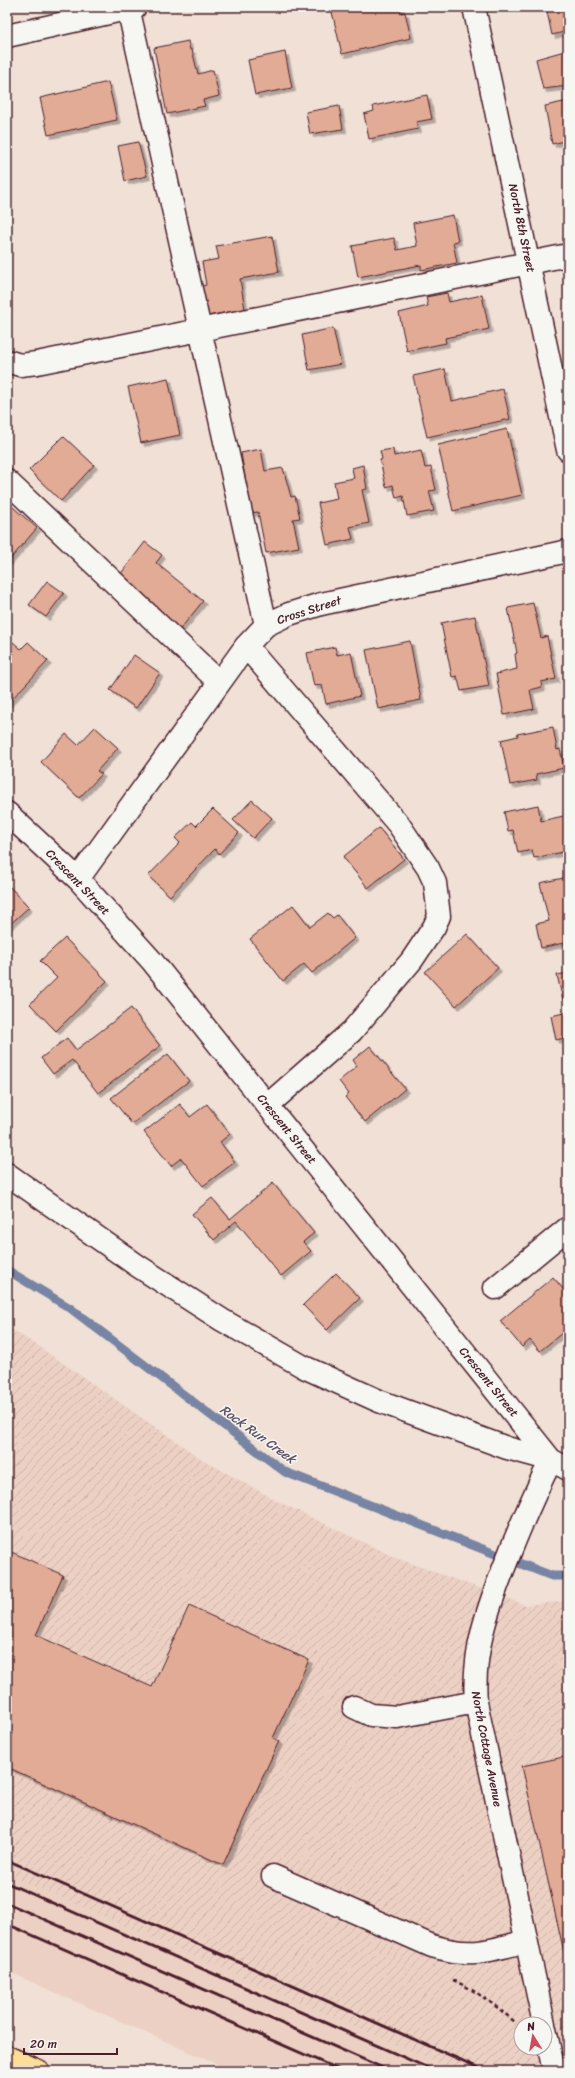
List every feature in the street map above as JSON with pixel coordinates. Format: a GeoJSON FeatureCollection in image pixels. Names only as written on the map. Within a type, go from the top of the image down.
{"type":"FeatureCollection","features":[{"type":"Feature","properties":{"kind":"highway"},"geometry":{"type":"LineString","coordinates":[[7,2057],[38,2071]]}},
{"type":"Feature","properties":{"kind":"street","name":"North 8th Street"},"geometry":{"type":"LineString","coordinates":[[474,7],[530,264],[568,450]]}},
{"type":"Feature","properties":{"kind":"street"},"geometry":{"type":"LineString","coordinates":[[7,36],[130,8],[266,625]]}},
{"type":"Feature","properties":{"kind":"street"},"geometry":{"type":"LineString","coordinates":[[7,361],[20,365],[37,363],[568,256]]}},
{"type":"Feature","properties":{"kind":"street"},"geometry":{"type":"LineString","coordinates":[[7,481],[219,682]]}},
{"type":"Feature","properties":{"kind":"street","name":"Cross Street"},"geometry":{"type":"LineString","coordinates":[[78,879],[219,682],[246,646],[266,625],[289,614],[321,604],[568,551]]}},
{"type":"Feature","properties":{"kind":"street"},"geometry":{"type":"LineString","coordinates":[[246,646],[403,830],[428,868],[435,883],[439,916],[434,927],[412,960],[352,1031],[268,1105]]}},
{"type":"Feature","properties":{"kind":"street","name":"Crescent Street"},"geometry":{"type":"LineString","coordinates":[[7,813],[78,879],[152,961],[560,1464]]}},
{"type":"Feature","properties":{"kind":"street"},"geometry":{"type":"LineString","coordinates":[[7,1174],[138,1266],[222,1320],[304,1368],[386,1403],[506,1448],[560,1464]]}},
{"type":"Feature","properties":{"kind":"street"},"geometry":{"type":"LineString","coordinates":[[495,1288],[568,1228]]}},
{"type":"Feature","properties":{"kind":"street","name":"North Cottage Avenue"},"geometry":{"type":"LineString","coordinates":[[542,2016],[476,1702],[475,1663],[482,1630],[496,1588],[524,1516],[560,1464]]}},
{"type":"Feature","properties":{"kind":"street"},"geometry":{"type":"LineString","coordinates":[[354,1707],[371,1715],[397,1717],[476,1702]]}},
{"type":"Feature","properties":{"kind":"street"},"geometry":{"type":"LineString","coordinates":[[273,1876],[432,1946],[454,1953],[479,1953],[526,1941]]}},
{"type":"Feature","properties":{"kind":"street"},"geometry":{"type":"LineString","coordinates":[[551,2056],[554,2071]]}},
{"type":"Feature","properties":{"kind":"shaded area"},"geometry":{"type":"Polygon","coordinates":[[[7,1327],[35,1344],[203,1460],[277,1501],[396,1558],[525,1605],[568,1601],[568,2071],[457,2071],[7,1874],[7,1327]]]}},
{"type":"Feature","properties":{"kind":"shaded area"},"geometry":{"type":"Polygon","coordinates":[[[7,1873],[458,2071],[232,2071],[7,1971],[7,1873]]]}},
{"type":"Feature","properties":{"kind":"building"},"geometry":{"type":"Polygon","coordinates":[[[354,7],[400,7],[401,13],[405,12],[411,38],[342,54],[332,12],[354,7]]]}},
{"type":"Feature","properties":{"kind":"building"},"geometry":{"type":"Polygon","coordinates":[[[546,7],[568,7],[568,31],[552,35],[546,7]]]}},
{"type":"Feature","properties":{"kind":"building"},"geometry":{"type":"Polygon","coordinates":[[[188,41],[190,50],[192,50],[198,74],[213,70],[219,96],[203,100],[205,106],[167,114],[154,48],[188,41]]]}},
{"type":"Feature","properties":{"kind":"building"},"geometry":{"type":"Polygon","coordinates":[[[568,50],[568,86],[543,89],[536,59],[568,50]]]}},
{"type":"Feature","properties":{"kind":"building"},"geometry":{"type":"Polygon","coordinates":[[[285,52],[292,88],[255,95],[248,60],[285,52]]]}},
{"type":"Feature","properties":{"kind":"building"},"geometry":{"type":"Polygon","coordinates":[[[108,82],[117,120],[48,135],[40,98],[108,82]]]}},
{"type":"Feature","properties":{"kind":"building"},"geometry":{"type":"Polygon","coordinates":[[[427,95],[432,119],[416,122],[418,129],[369,139],[364,114],[374,111],[373,106],[427,95]]]}},
{"type":"Feature","properties":{"kind":"building"},"geometry":{"type":"Polygon","coordinates":[[[568,101],[568,140],[552,144],[545,106],[568,101]]]}},
{"type":"Feature","properties":{"kind":"building"},"geometry":{"type":"Polygon","coordinates":[[[339,106],[343,129],[310,134],[306,112],[339,106]]]}},
{"type":"Feature","properties":{"kind":"building"},"geometry":{"type":"Polygon","coordinates":[[[138,142],[147,176],[125,181],[118,146],[138,142]]]}},
{"type":"Feature","properties":{"kind":"building"},"geometry":{"type":"Polygon","coordinates":[[[453,215],[458,241],[453,242],[457,263],[421,270],[421,265],[358,277],[352,246],[394,238],[397,250],[417,246],[413,223],[453,215]]]}},
{"type":"Feature","properties":{"kind":"building"},"geometry":{"type":"Polygon","coordinates":[[[272,236],[279,272],[240,279],[245,309],[208,316],[202,286],[206,285],[202,262],[219,259],[216,246],[272,236]]]}},
{"type":"Feature","properties":{"kind":"building"},"geometry":{"type":"Polygon","coordinates":[[[447,293],[449,302],[482,295],[489,329],[445,338],[446,343],[407,351],[399,313],[428,306],[426,297],[447,293]]]}},
{"type":"Feature","properties":{"kind":"building"},"geometry":{"type":"Polygon","coordinates":[[[333,328],[341,364],[309,370],[302,335],[333,328]]]}},
{"type":"Feature","properties":{"kind":"building"},"geometry":{"type":"Polygon","coordinates":[[[445,369],[452,401],[503,389],[510,419],[427,437],[413,376],[445,369]]]}},
{"type":"Feature","properties":{"kind":"building"},"geometry":{"type":"Polygon","coordinates":[[[168,378],[180,435],[141,443],[128,387],[168,378]]]}},
{"type":"Feature","properties":{"kind":"building"},"geometry":{"type":"Polygon","coordinates":[[[507,429],[522,495],[453,511],[438,445],[507,429]]]}},
{"type":"Feature","properties":{"kind":"building"},"geometry":{"type":"Polygon","coordinates":[[[63,436],[94,465],[61,501],[29,470],[63,436]]]}},
{"type":"Feature","properties":{"kind":"building"},"geometry":{"type":"Polygon","coordinates":[[[261,449],[265,471],[283,468],[291,497],[295,496],[300,518],[293,519],[299,547],[266,553],[258,512],[251,513],[241,453],[261,449]]]}},
{"type":"Feature","properties":{"kind":"building"},"geometry":{"type":"Polygon","coordinates":[[[393,449],[394,456],[421,450],[425,468],[431,467],[436,490],[429,491],[434,511],[407,516],[403,496],[396,498],[393,485],[386,487],[380,460],[382,459],[380,451],[393,449]]]}},
{"type":"Feature","properties":{"kind":"building"},"geometry":{"type":"Polygon","coordinates":[[[363,465],[367,489],[362,490],[369,523],[350,527],[353,539],[327,545],[318,503],[337,499],[334,482],[354,478],[352,468],[363,465]]]}},
{"type":"Feature","properties":{"kind":"building"},"geometry":{"type":"Polygon","coordinates":[[[7,502],[37,528],[7,563],[7,502]]]}},
{"type":"Feature","properties":{"kind":"building"},"geometry":{"type":"Polygon","coordinates":[[[145,542],[162,555],[156,563],[203,601],[178,632],[116,580],[145,542]]]}},
{"type":"Feature","properties":{"kind":"building"},"geometry":{"type":"Polygon","coordinates":[[[47,581],[64,593],[46,617],[29,605],[47,581]]]}},
{"type":"Feature","properties":{"kind":"building"},"geometry":{"type":"Polygon","coordinates":[[[533,603],[541,638],[547,636],[556,679],[541,682],[542,687],[530,690],[534,709],[504,715],[496,674],[517,669],[515,654],[517,653],[508,608],[533,603]]]}},
{"type":"Feature","properties":{"kind":"building"},"geometry":{"type":"Polygon","coordinates":[[[475,616],[489,686],[461,691],[457,676],[452,677],[441,623],[475,616]]]}},
{"type":"Feature","properties":{"kind":"building"},"geometry":{"type":"Polygon","coordinates":[[[410,641],[421,700],[378,709],[366,650],[410,641]]]}},
{"type":"Feature","properties":{"kind":"building"},"geometry":{"type":"Polygon","coordinates":[[[13,642],[21,649],[28,642],[48,661],[7,704],[7,649],[13,642]]]}},
{"type":"Feature","properties":{"kind":"building"},"geometry":{"type":"Polygon","coordinates":[[[335,647],[337,655],[351,652],[360,696],[326,704],[322,685],[314,686],[307,653],[335,647]]]}},
{"type":"Feature","properties":{"kind":"building"},"geometry":{"type":"Polygon","coordinates":[[[134,655],[160,673],[136,708],[110,690],[134,655]]]}},
{"type":"Feature","properties":{"kind":"building"},"geometry":{"type":"Polygon","coordinates":[[[95,727],[118,748],[97,771],[102,774],[79,798],[41,762],[66,734],[78,745],[95,727]]]}},
{"type":"Feature","properties":{"kind":"building"},"geometry":{"type":"Polygon","coordinates":[[[553,727],[557,750],[560,749],[564,768],[536,774],[537,780],[510,785],[501,740],[518,736],[517,734],[553,727]]]}},
{"type":"Feature","properties":{"kind":"building"},"geometry":{"type":"Polygon","coordinates":[[[252,800],[272,818],[253,838],[233,820],[252,800]]]}},
{"type":"Feature","properties":{"kind":"building"},"geometry":{"type":"Polygon","coordinates":[[[538,805],[541,821],[568,815],[568,851],[534,858],[532,850],[518,853],[513,830],[508,831],[504,812],[538,805]]]}},
{"type":"Feature","properties":{"kind":"building"},"geometry":{"type":"Polygon","coordinates":[[[213,809],[239,833],[219,854],[215,849],[170,896],[148,876],[180,843],[175,838],[192,822],[196,826],[213,809]]]}},
{"type":"Feature","properties":{"kind":"building"},"geometry":{"type":"Polygon","coordinates":[[[379,828],[404,859],[368,888],[343,857],[379,828]]]}},
{"type":"Feature","properties":{"kind":"building"},"geometry":{"type":"Polygon","coordinates":[[[568,877],[568,942],[541,948],[536,924],[549,921],[540,883],[568,877]]]}},
{"type":"Feature","properties":{"kind":"building"},"geometry":{"type":"Polygon","coordinates":[[[7,884],[29,907],[7,927],[7,884]]]}},
{"type":"Feature","properties":{"kind":"building"},"geometry":{"type":"Polygon","coordinates":[[[293,905],[310,927],[328,913],[333,918],[337,915],[355,938],[312,973],[304,964],[283,981],[250,939],[293,905]]]}},
{"type":"Feature","properties":{"kind":"building"},"geometry":{"type":"Polygon","coordinates":[[[467,934],[498,968],[456,1006],[425,972],[467,934]]]}},
{"type":"Feature","properties":{"kind":"building"},"geometry":{"type":"Polygon","coordinates":[[[65,938],[107,981],[56,1031],[30,1004],[57,978],[40,961],[65,938]]]}},
{"type":"Feature","properties":{"kind":"building"},"geometry":{"type":"Polygon","coordinates":[[[568,973],[568,999],[563,1000],[557,975],[568,973]]]}},
{"type":"Feature","properties":{"kind":"building"},"geometry":{"type":"Polygon","coordinates":[[[131,1008],[160,1046],[98,1093],[72,1060],[53,1074],[41,1058],[67,1038],[76,1050],[131,1008]]]}},
{"type":"Feature","properties":{"kind":"building"},"geometry":{"type":"Polygon","coordinates":[[[568,1012],[568,1037],[556,1040],[551,1016],[568,1012]]]}},
{"type":"Feature","properties":{"kind":"building"},"geometry":{"type":"Polygon","coordinates":[[[370,1046],[405,1089],[365,1122],[345,1097],[349,1094],[339,1081],[357,1066],[353,1060],[370,1046]]]}},
{"type":"Feature","properties":{"kind":"building"},"geometry":{"type":"Polygon","coordinates":[[[168,1054],[189,1081],[132,1124],[111,1098],[168,1054]]]}},
{"type":"Feature","properties":{"kind":"building"},"geometry":{"type":"Polygon","coordinates":[[[180,1104],[190,1117],[207,1104],[230,1134],[220,1142],[235,1162],[203,1186],[181,1158],[171,1166],[144,1132],[180,1104]]]}},
{"type":"Feature","properties":{"kind":"building"},"geometry":{"type":"Polygon","coordinates":[[[273,1183],[314,1233],[303,1242],[311,1251],[281,1276],[236,1221],[214,1240],[192,1214],[212,1198],[230,1219],[273,1183]]]}},
{"type":"Feature","properties":{"kind":"building"},"geometry":{"type":"Polygon","coordinates":[[[336,1273],[360,1298],[327,1330],[303,1305],[336,1273]]]}},
{"type":"Feature","properties":{"kind":"building"},"geometry":{"type":"Polygon","coordinates":[[[553,1277],[568,1295],[568,1328],[540,1351],[530,1340],[522,1347],[500,1321],[553,1277]]]}},
{"type":"Feature","properties":{"kind":"building"},"geometry":{"type":"Polygon","coordinates":[[[7,1550],[63,1575],[36,1635],[152,1687],[189,1606],[309,1660],[273,1738],[279,1741],[223,1865],[7,1767],[7,1550]]]}},
{"type":"Feature","properties":{"kind":"building"},"geometry":{"type":"Polygon","coordinates":[[[568,1756],[568,1970],[522,1766],[568,1756]]]}},
{"type":"Feature","properties":{"kind":"waterway","name":"Rock Run Creek"},"geometry":{"type":"LineString","coordinates":[[7,1270],[70,1308],[285,1472],[552,1576],[568,1576]]}},
{"type":"Feature","properties":{"kind":"railway"},"geometry":{"type":"LineString","coordinates":[[7,1860],[486,2071]]}},
{"type":"Feature","properties":{"kind":"railway"},"geometry":{"type":"LineString","coordinates":[[7,1883],[435,2071]]}},
{"type":"Feature","properties":{"kind":"railway"},"geometry":{"type":"LineString","coordinates":[[7,1903],[390,2071]]}},
{"type":"Feature","properties":{"kind":"railway"},"geometry":{"type":"LineString","coordinates":[[7,1924],[342,2071]]}}]}
